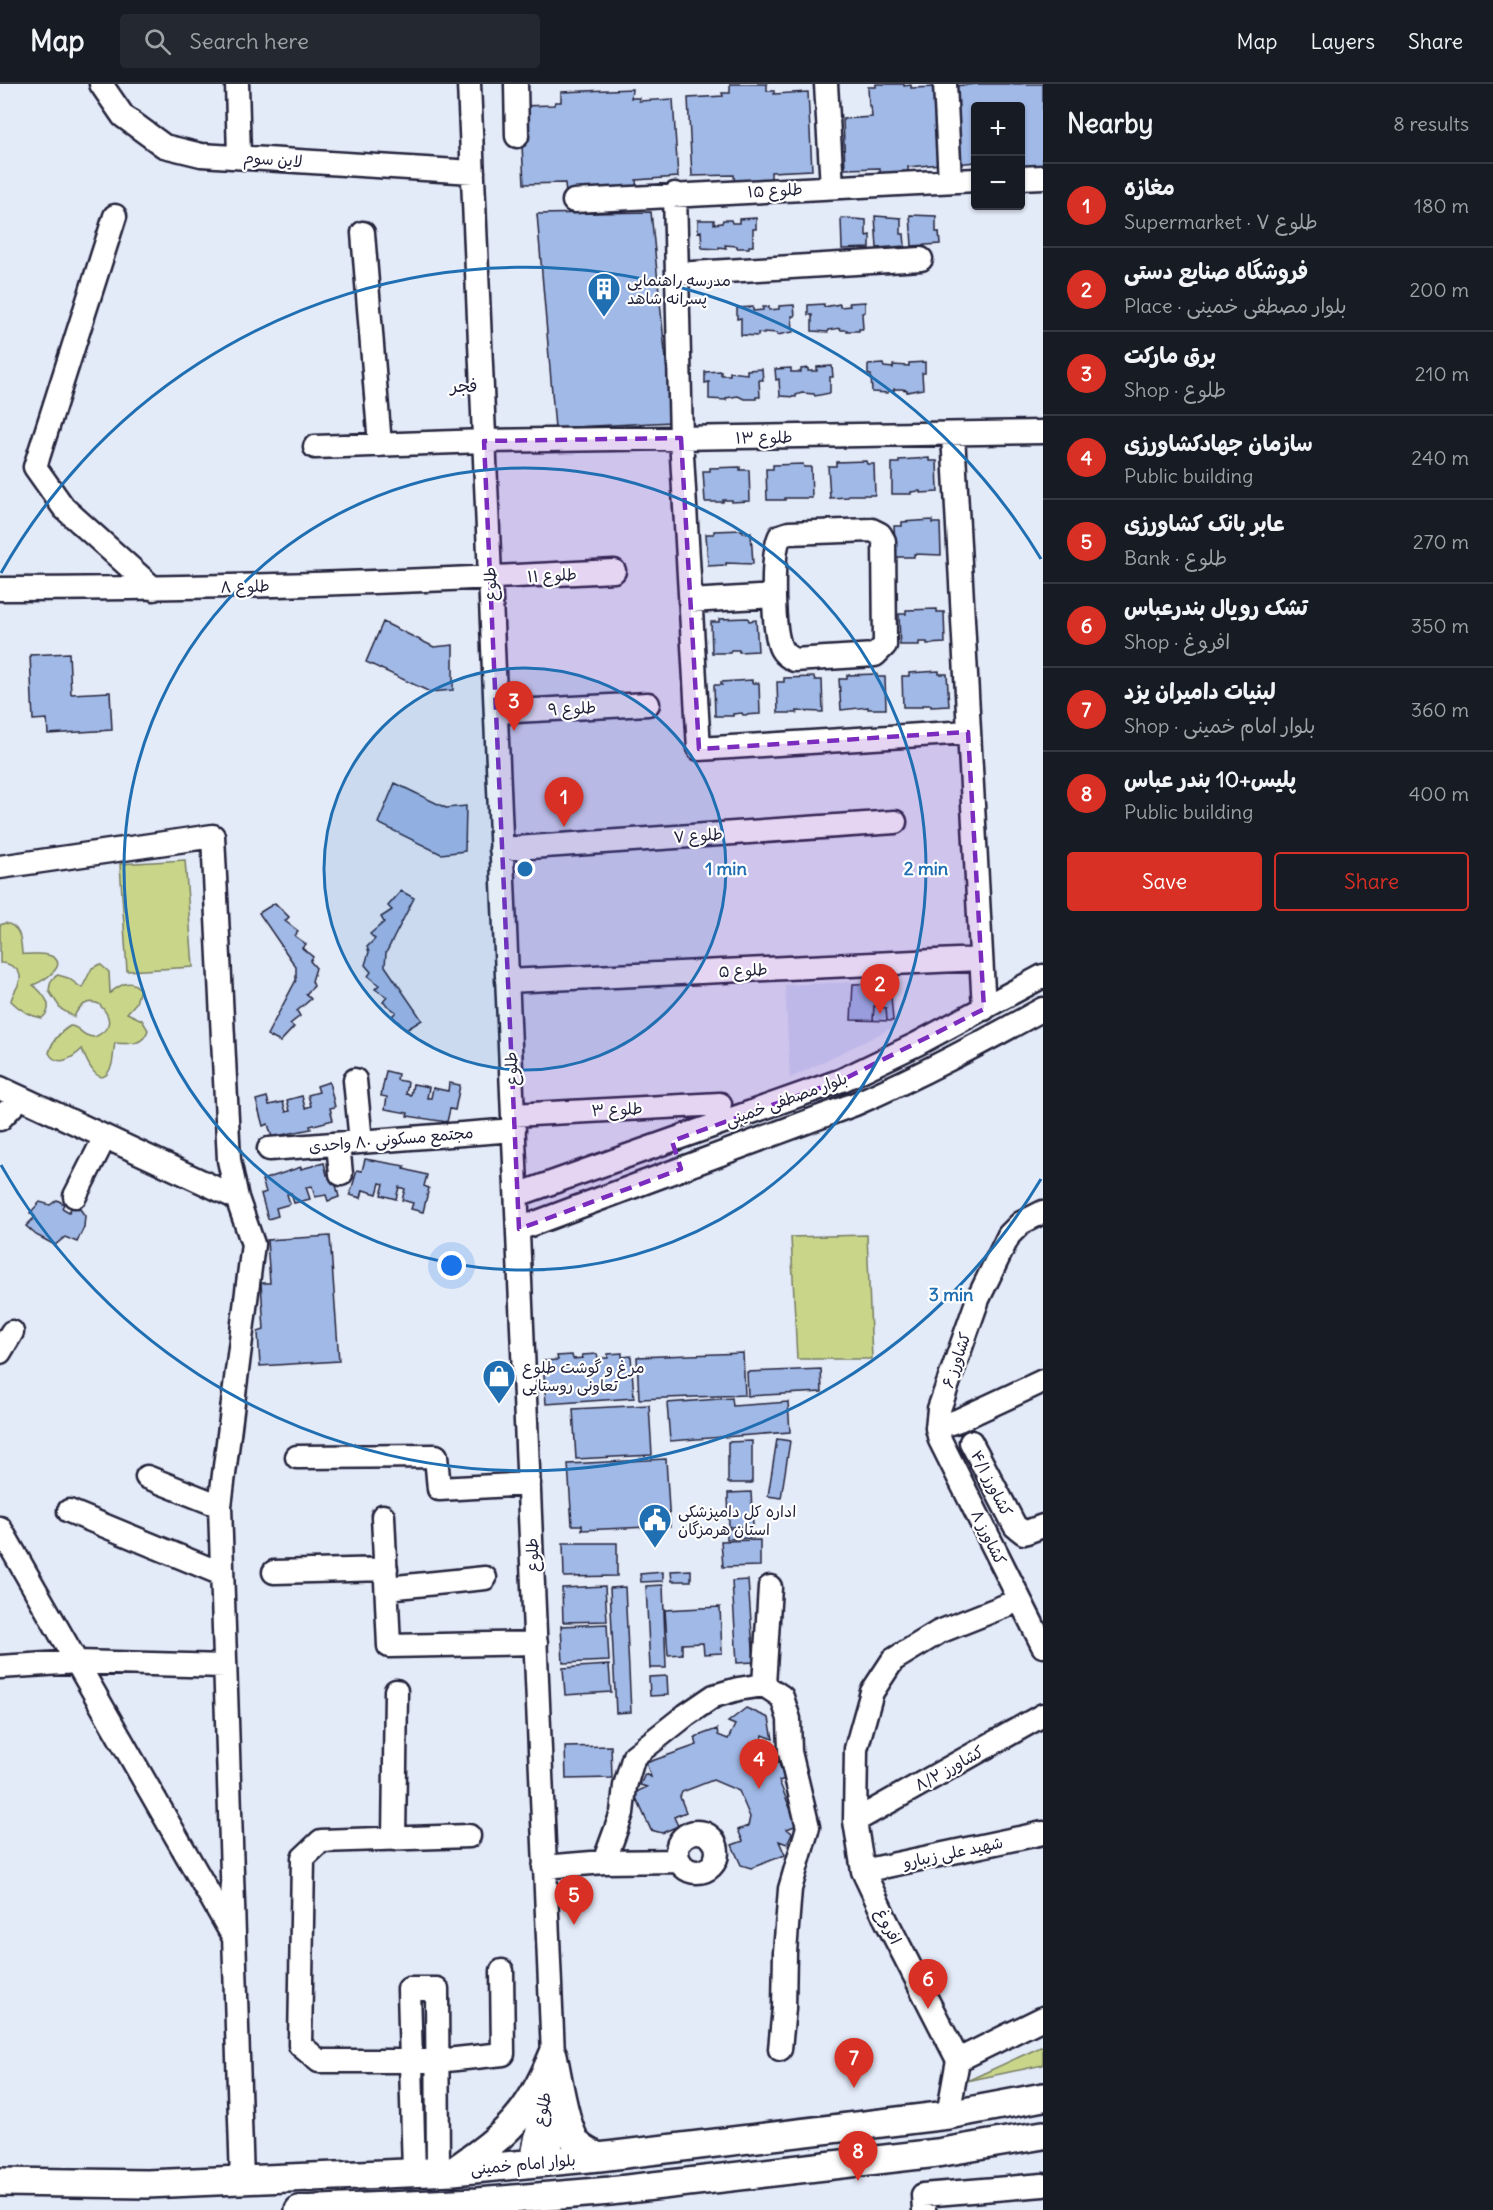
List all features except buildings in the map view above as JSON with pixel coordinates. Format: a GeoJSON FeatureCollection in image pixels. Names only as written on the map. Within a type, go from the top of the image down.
{"type":"FeatureCollection","features":[{"type":"Feature","properties":{"kind":"main road"},"geometry":{"type":"LineString","coordinates":[[553,2055],[575,2141],[584,2150],[599,2157]]}},
{"type":"Feature","properties":{"kind":"main road"},"geometry":{"type":"LineString","coordinates":[[435,2172],[495,2142],[519,2117],[540,2086],[553,2055]]}},
{"type":"Feature","properties":{"kind":"main road","name":"بلوار امام خمینی"},"geometry":{"type":"LineString","coordinates":[[0,2182],[147,2184],[435,2172],[599,2157],[948,2115],[1043,2097]]}},
{"type":"Feature","properties":{"kind":"main road","name":"بلوار امام خمینی"},"geometry":{"type":"LineString","coordinates":[[299,2210],[535,2201],[937,2153],[1043,2135]]}},
{"type":"Feature","properties":{"kind":"main road"},"geometry":{"type":"LineString","coordinates":[[535,2201],[541,2163]]}},
{"type":"Feature","properties":{"kind":"main road"},"geometry":{"type":"LineString","coordinates":[[616,2210],[646,2187]]}},
{"type":"Feature","properties":{"kind":"main road"},"geometry":{"type":"LineString","coordinates":[[439,2203],[484,2210]]}},
{"type":"Feature","properties":{"kind":"street","name":"لاین سوم"},"geometry":{"type":"LineString","coordinates":[[102,84],[123,116],[164,146],[201,155],[473,172]]}},
{"type":"Feature","properties":{"kind":"street"},"geometry":{"type":"LineString","coordinates":[[237,84],[239,157]]}},
{"type":"Feature","properties":{"kind":"street","name":"طلوع"},"geometry":{"type":"LineString","coordinates":[[469,84],[553,2055],[541,2163]]}},
{"type":"Feature","properties":{"kind":"street"},"geometry":{"type":"LineString","coordinates":[[516,84],[516,136]]}},
{"type":"Feature","properties":{"kind":"street"},"geometry":{"type":"LineString","coordinates":[[826,84],[832,187]]}},
{"type":"Feature","properties":{"kind":"street"},"geometry":{"type":"LineString","coordinates":[[945,84],[950,181]]}},
{"type":"Feature","properties":{"kind":"street"},"geometry":{"type":"LineString","coordinates":[[1025,178],[1043,177]]}},
{"type":"Feature","properties":{"kind":"street","name":"طلوع ۱۵"},"geometry":{"type":"LineString","coordinates":[[574,201],[971,180]]}},
{"type":"Feature","properties":{"kind":"street"},"geometry":{"type":"LineString","coordinates":[[675,194],[681,438],[699,749],[968,732]]}},
{"type":"Feature","properties":{"kind":"street"},"geometry":{"type":"LineString","coordinates":[[115,216],[35,467],[64,508],[154,589]]}},
{"type":"Feature","properties":{"kind":"street"},"geometry":{"type":"LineString","coordinates":[[363,233],[380,445]]}},
{"type":"Feature","properties":{"kind":"street"},"geometry":{"type":"LineString","coordinates":[[677,274],[921,259]]}},
{"type":"Feature","properties":{"kind":"street","name":"طلوع ۱۳"},"geometry":{"type":"LineString","coordinates":[[315,447],[484,441],[1043,432]]}},
{"type":"Feature","properties":{"kind":"street"},"geometry":{"type":"LineString","coordinates":[[953,434],[984,1009]]}},
{"type":"Feature","properties":{"kind":"street"},"geometry":{"type":"LineString","coordinates":[[872,530],[880,534],[884,541],[886,635],[885,645],[875,655],[794,660],[784,654],[779,644],[774,596],[775,545],[780,536],[789,533],[872,530]]}},
{"type":"Feature","properties":{"kind":"street","name":"طلوع ۱۱"},"geometry":{"type":"LineString","coordinates":[[490,578],[614,571]]}},
{"type":"Feature","properties":{"kind":"street","name":"طلوع ۸"},"geometry":{"type":"LineString","coordinates":[[0,589],[154,589],[490,578]]}},
{"type":"Feature","properties":{"kind":"street"},"geometry":{"type":"LineString","coordinates":[[690,601],[774,596]]}},
{"type":"Feature","properties":{"kind":"street","name":"طلوع ۹"},"geometry":{"type":"LineString","coordinates":[[496,712],[648,704]]}},
{"type":"Feature","properties":{"kind":"street","name":"طلوع ۷"},"geometry":{"type":"LineString","coordinates":[[501,849],[895,822]]}},
{"type":"Feature","properties":{"kind":"street"},"geometry":{"type":"LineString","coordinates":[[0,867],[213,836],[229,1160],[237,1197],[253,1244],[220,1506],[243,2180]]}},
{"type":"Feature","properties":{"kind":"street","name":"طلوع ۵"},"geometry":{"type":"LineString","coordinates":[[507,981],[980,959]]}},
{"type":"Feature","properties":{"kind":"street","name":"بلوار مصطفی خمینی"},"geometry":{"type":"LineString","coordinates":[[517,1195],[842,1080],[881,1063],[1043,976]]}},
{"type":"Feature","properties":{"kind":"street","name":"بلوار مصطفی خمینی"},"geometry":{"type":"LineString","coordinates":[[519,1229],[855,1104],[905,1082],[1043,1009]]}},
{"type":"Feature","properties":{"kind":"street"},"geometry":{"type":"LineString","coordinates":[[341,1174],[349,1143],[355,1080]]}},
{"type":"Feature","properties":{"kind":"street"},"geometry":{"type":"LineString","coordinates":[[0,1119],[10,1093],[237,1197]]}},
{"type":"Feature","properties":{"kind":"street","name":"طلوع ۳"},"geometry":{"type":"LineString","coordinates":[[514,1122],[720,1104]]}},
{"type":"Feature","properties":{"kind":"street","name":"مجتمع مسکونی ۸۰ واحدی"},"geometry":{"type":"LineString","coordinates":[[269,1149],[349,1143],[514,1122]]}},
{"type":"Feature","properties":{"kind":"street"},"geometry":{"type":"LineString","coordinates":[[75,1196],[105,1137]]}},
{"type":"Feature","properties":{"kind":"street"},"geometry":{"type":"LineString","coordinates":[[672,1141],[681,1169]]}},
{"type":"Feature","properties":{"kind":"street","name":"کشاورز ۶"},"geometry":{"type":"LineString","coordinates":[[937,1428],[939,1409],[950,1375],[978,1299],[1000,1250],[1009,1235],[1021,1223],[1043,1212]]}},
{"type":"Feature","properties":{"kind":"street"},"geometry":{"type":"LineString","coordinates":[[0,1352],[12,1332]]}},
{"type":"Feature","properties":{"kind":"street"},"geometry":{"type":"LineString","coordinates":[[937,1428],[1043,1381]]}},
{"type":"Feature","properties":{"kind":"street","name":"کشاورز ۸"},"geometry":{"type":"LineString","coordinates":[[937,1428],[940,1440],[1043,1646]]}},
{"type":"Feature","properties":{"kind":"street","name":"کشاورز ۴/۱"},"geometry":{"type":"LineString","coordinates":[[971,1442],[1015,1527],[1024,1533],[1043,1526]]}},
{"type":"Feature","properties":{"kind":"street"},"geometry":{"type":"LineString","coordinates":[[297,1457],[436,1456],[439,1489],[529,1484]]}},
{"type":"Feature","properties":{"kind":"street"},"geometry":{"type":"LineString","coordinates":[[147,1477],[220,1506]]}},
{"type":"Feature","properties":{"kind":"street"},"geometry":{"type":"LineString","coordinates":[[69,1511],[222,1574]]}},
{"type":"Feature","properties":{"kind":"street"},"geometry":{"type":"LineString","coordinates":[[383,1516],[389,1646],[536,1642]]}},
{"type":"Feature","properties":{"kind":"street"},"geometry":{"type":"LineString","coordinates":[[0,1528],[234,1939]]}},
{"type":"Feature","properties":{"kind":"street"},"geometry":{"type":"LineString","coordinates":[[274,1572],[386,1579],[485,1578]]}},
{"type":"Feature","properties":{"kind":"street"},"geometry":{"type":"LineString","coordinates":[[764,1685],[770,1587]]}},
{"type":"Feature","properties":{"kind":"street","name":"افروغ"},"geometry":{"type":"LineString","coordinates":[[958,2060],[863,1871],[855,1821],[856,1749],[872,1692],[893,1660],[939,1632],[1020,1600]]}},
{"type":"Feature","properties":{"kind":"street"},"geometry":{"type":"LineString","coordinates":[[0,1667],[77,1662],[225,1666]]}},
{"type":"Feature","properties":{"kind":"street"},"geometry":{"type":"LineString","coordinates":[[604,1862],[622,1813],[625,1786],[634,1756],[714,1696],[764,1685],[782,1697],[789,1719],[790,1752],[808,1827],[790,1889],[780,2049]]}},
{"type":"Feature","properties":{"kind":"street"},"geometry":{"type":"LineString","coordinates":[[394,1839],[396,1692]]}},
{"type":"Feature","properties":{"kind":"street","name":"کشاورز ۸/۲"},"geometry":{"type":"LineString","coordinates":[[855,1821],[1043,1715]]}},
{"type":"Feature","properties":{"kind":"street","name":"شهید علی زیبارو"},"geometry":{"type":"LineString","coordinates":[[863,1871],[1043,1833]]}},
{"type":"Feature","properties":{"kind":"street"},"geometry":{"type":"LineString","coordinates":[[470,1836],[321,1841],[303,1858],[300,2045],[319,2061],[437,2061],[503,2054],[502,1971]]}},
{"type":"Feature","properties":{"kind":"street"},"geometry":{"type":"LineString","coordinates":[[544,1867],[604,1862],[679,1861]]}},
{"type":"Feature","properties":{"kind":"street"},"geometry":{"type":"LineString","coordinates":[[409,1989],[437,1989],[435,2172],[411,2060],[409,1989]]}},
{"type":"Feature","properties":{"kind":"street"},"geometry":{"type":"LineString","coordinates":[[948,2115],[958,2060],[1043,2018]]}},
{"type":"Feature","properties":{"kind":"street"},"geometry":{"type":"LineString","coordinates":[[924,2210],[923,2195],[1043,2185]]}},
{"type":"Feature","properties":{"kind":"highlighted area"},"geometry":{"type":"Polygon","coordinates":[[[681,438],[699,749],[968,732],[984,1009],[842,1080],[672,1141],[681,1169],[519,1229],[484,441],[681,438]]]}},
{"type":"Feature","properties":{"kind":"shaded area"},"geometry":{"type":"Polygon","coordinates":[[[894,980],[896,1026],[790,1078],[785,985],[894,980]]]}},
{"type":"Feature","properties":{"kind":"green space"},"geometry":{"type":"Polygon","coordinates":[[[185,860],[193,967],[127,971],[120,864],[185,860]]]}},
{"type":"Feature","properties":{"kind":"green space"},"geometry":{"type":"Polygon","coordinates":[[[5,923],[17,930],[22,954],[44,954],[51,956],[58,964],[52,973],[33,985],[44,996],[48,1005],[46,1014],[42,1018],[25,1012],[11,1001],[20,976],[13,967],[0,963],[0,925],[5,923]]]}},
{"type":"Feature","properties":{"kind":"green space"},"geometry":{"type":"Polygon","coordinates":[[[100,964],[109,972],[110,993],[128,983],[140,989],[136,1003],[127,1013],[142,1020],[148,1030],[143,1039],[139,1041],[130,1044],[115,1043],[111,1067],[102,1077],[94,1072],[82,1049],[74,1056],[61,1061],[52,1058],[49,1053],[57,1037],[70,1026],[90,1037],[95,1037],[108,1026],[106,1013],[99,1004],[91,1002],[84,1005],[74,1017],[61,1009],[49,991],[51,981],[58,975],[68,978],[82,988],[92,968],[100,964]]]}},
{"type":"Feature","properties":{"kind":"green space"},"geometry":{"type":"Polygon","coordinates":[[[867,1235],[872,1359],[797,1359],[791,1237],[867,1235]]]}},
{"type":"Feature","properties":{"kind":"green space"},"geometry":{"type":"Polygon","coordinates":[[[1043,2046],[1043,2065],[967,2081],[1043,2046]]]}},
{"type":"Feature","properties":{"kind":"place","name":"مدرسه راهنمایی پسرانه شاهد"},"geometry":{"type":"Point","coordinates":[604,318]}},
{"type":"Feature","properties":{"kind":"place","name":"برق مارکت"},"geometry":{"type":"Point","coordinates":[514,731]}},
{"type":"Feature","properties":{"kind":"place","name":"مغازه"},"geometry":{"type":"Point","coordinates":[564,827]}},
{"type":"Feature","properties":{"kind":"place","name":"فروشگاه صنایع دستی"},"geometry":{"type":"Point","coordinates":[880,1014]}},
{"type":"Feature","properties":{"kind":"place","name":"مرغ و گوشت طلوع تعاونی روستایی"},"geometry":{"type":"Point","coordinates":[499,1405]}},
{"type":"Feature","properties":{"kind":"place","name":"اداره کل دامپزشکی استان هرمزگان"},"geometry":{"type":"Point","coordinates":[655,1549]}},
{"type":"Feature","properties":{"kind":"place","name":"سازمان جهادکشاورزی"},"geometry":{"type":"Point","coordinates":[759,1789]}},
{"type":"Feature","properties":{"kind":"place","name":"عابر بانک کشاورزی"},"geometry":{"type":"Point","coordinates":[574,1925]}},
{"type":"Feature","properties":{"kind":"place","name":"تشک رویال بندرعباس"},"geometry":{"type":"Point","coordinates":[928,2009]}},
{"type":"Feature","properties":{"kind":"place","name":"لبنیات دامیران یزد"},"geometry":{"type":"Point","coordinates":[854,2088]}},
{"type":"Feature","properties":{"kind":"place","name":"پليس+10 بندر عباس"},"geometry":{"type":"Point","coordinates":[858,2181]}},
{"type":"Feature","properties":{"kind":"district","name":"فجر"},"geometry":{"type":"Point","coordinates":[464,385]}}]}
